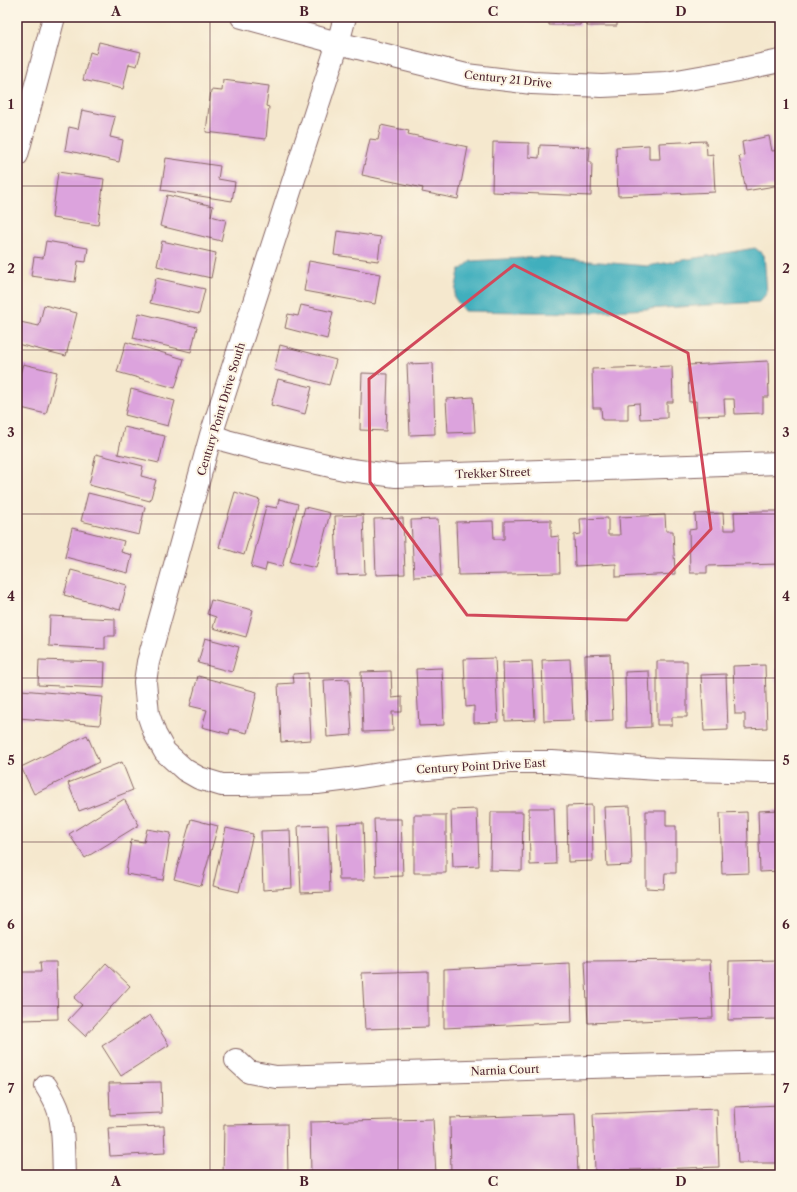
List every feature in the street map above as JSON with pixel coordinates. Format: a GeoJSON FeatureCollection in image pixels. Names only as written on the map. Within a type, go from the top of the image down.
{"type":"FeatureCollection","features":[{"type":"Feature","properties":{"kind":"street"},"geometry":{"type":"LineString","coordinates":[[17,155],[54,17]]}},
{"type":"Feature","properties":{"kind":"street","name":"Century 21 Drive"},"geometry":{"type":"LineString","coordinates":[[242,17],[466,75],[532,83],[602,86],[666,83],[780,61]]}},
{"type":"Feature","properties":{"kind":"street","name":"Century Point Drive South"},"geometry":{"type":"LineString","coordinates":[[185,770],[165,752],[155,734],[148,714],[145,682],[148,662],[212,435],[338,43],[345,17]]}},
{"type":"Feature","properties":{"kind":"street","name":"Trekker Street"},"geometry":{"type":"LineString","coordinates":[[212,435],[227,441],[260,450],[344,469],[396,476],[780,463]]}},
{"type":"Feature","properties":{"kind":"street","name":"Century Point Drive East"},"geometry":{"type":"LineString","coordinates":[[185,770],[199,778],[222,785],[317,783],[448,766],[510,762],[552,762],[658,769],[780,772]]}},
{"type":"Feature","properties":{"kind":"street","name":"Narnia Court"},"geometry":{"type":"LineString","coordinates":[[236,1060],[250,1072],[276,1077],[780,1062]]}},
{"type":"Feature","properties":{"kind":"street"},"geometry":{"type":"LineString","coordinates":[[46,1086],[54,1099],[59,1113],[64,1175]]}},
{"type":"Feature","properties":{"kind":"highlighted area"},"geometry":{"type":"Polygon","coordinates":[[[514,265],[688,353],[711,529],[627,620],[467,615],[370,482],[369,379],[514,265]]]}},
{"type":"Feature","properties":{"kind":"water"},"geometry":{"type":"Polygon","coordinates":[[[755,248],[764,255],[767,293],[759,302],[582,313],[464,311],[454,297],[459,271],[471,261],[541,257],[647,266],[755,248]]]}},
{"type":"Feature","properties":{"kind":"building"},"geometry":{"type":"Polygon","coordinates":[[[502,17],[502,20],[486,18],[502,17]]]}},
{"type":"Feature","properties":{"kind":"building"},"geometry":{"type":"Polygon","coordinates":[[[529,17],[540,17],[539,23],[528,22],[529,17]]]}},
{"type":"Feature","properties":{"kind":"building"},"geometry":{"type":"Polygon","coordinates":[[[549,17],[581,17],[580,25],[549,25],[549,17]]]}},
{"type":"Feature","properties":{"kind":"building"},"geometry":{"type":"Polygon","coordinates":[[[587,17],[617,17],[617,26],[587,26],[587,17]]]}},
{"type":"Feature","properties":{"kind":"building"},"geometry":{"type":"Polygon","coordinates":[[[627,17],[656,17],[656,21],[627,22],[627,17]]]}},
{"type":"Feature","properties":{"kind":"building"},"geometry":{"type":"Polygon","coordinates":[[[99,42],[141,52],[137,66],[129,64],[123,89],[83,80],[90,52],[96,54],[99,42]]]}},
{"type":"Feature","properties":{"kind":"building"},"geometry":{"type":"Polygon","coordinates":[[[223,80],[269,86],[266,106],[269,107],[266,139],[206,132],[211,90],[222,91],[223,80]]]}},
{"type":"Feature","properties":{"kind":"building"},"geometry":{"type":"Polygon","coordinates":[[[82,110],[115,117],[110,137],[123,140],[119,162],[65,150],[69,127],[78,129],[82,110]]]}},
{"type":"Feature","properties":{"kind":"building"},"geometry":{"type":"Polygon","coordinates":[[[381,125],[409,131],[408,134],[468,147],[458,199],[422,192],[423,188],[362,175],[370,139],[378,140],[381,125]]]}},
{"type":"Feature","properties":{"kind":"building"},"geometry":{"type":"Polygon","coordinates":[[[769,136],[772,151],[780,150],[780,185],[746,191],[739,156],[744,155],[742,142],[769,136]]]}},
{"type":"Feature","properties":{"kind":"building"},"geometry":{"type":"Polygon","coordinates":[[[706,141],[707,155],[713,154],[715,192],[618,196],[616,147],[649,145],[649,159],[660,159],[659,143],[706,141]]]}},
{"type":"Feature","properties":{"kind":"building"},"geometry":{"type":"Polygon","coordinates":[[[493,142],[529,143],[529,157],[539,158],[540,145],[590,147],[589,162],[592,162],[591,196],[492,192],[493,142]]]}},
{"type":"Feature","properties":{"kind":"building"},"geometry":{"type":"Polygon","coordinates":[[[166,158],[220,166],[218,179],[235,182],[232,201],[161,190],[166,158]]]}},
{"type":"Feature","properties":{"kind":"building"},"geometry":{"type":"Polygon","coordinates":[[[58,172],[104,179],[98,225],[52,218],[58,172]]]}},
{"type":"Feature","properties":{"kind":"building"},"geometry":{"type":"Polygon","coordinates":[[[167,195],[213,206],[211,216],[226,220],[221,241],[160,226],[167,195]]]}},
{"type":"Feature","properties":{"kind":"building"},"geometry":{"type":"Polygon","coordinates":[[[337,231],[381,237],[378,261],[334,255],[337,231]]]}},
{"type":"Feature","properties":{"kind":"building"},"geometry":{"type":"Polygon","coordinates":[[[46,241],[88,248],[86,262],[78,261],[75,282],[31,276],[34,257],[43,258],[46,241]]]}},
{"type":"Feature","properties":{"kind":"building"},"geometry":{"type":"Polygon","coordinates":[[[162,241],[216,253],[211,278],[157,266],[162,241]]]}},
{"type":"Feature","properties":{"kind":"building"},"geometry":{"type":"Polygon","coordinates":[[[309,261],[380,274],[375,304],[304,291],[309,261]]]}},
{"type":"Feature","properties":{"kind":"building"},"geometry":{"type":"Polygon","coordinates":[[[156,278],[205,289],[199,314],[150,303],[156,278]]]}},
{"type":"Feature","properties":{"kind":"building"},"geometry":{"type":"Polygon","coordinates":[[[44,305],[77,313],[66,356],[17,344],[17,334],[20,322],[39,326],[44,305]]]}},
{"type":"Feature","properties":{"kind":"building"},"geometry":{"type":"Polygon","coordinates":[[[301,305],[333,312],[327,339],[285,328],[288,314],[298,316],[301,305]]]}},
{"type":"Feature","properties":{"kind":"building"},"geometry":{"type":"Polygon","coordinates":[[[139,313],[197,327],[191,352],[133,338],[139,313]]]}},
{"type":"Feature","properties":{"kind":"building"},"geometry":{"type":"Polygon","coordinates":[[[126,342],[184,359],[175,388],[117,372],[126,342]]]}},
{"type":"Feature","properties":{"kind":"building"},"geometry":{"type":"Polygon","coordinates":[[[280,345],[336,360],[329,385],[274,370],[280,345]]]}},
{"type":"Feature","properties":{"kind":"building"},"geometry":{"type":"Polygon","coordinates":[[[768,361],[769,397],[763,397],[763,413],[735,414],[734,399],[724,399],[725,415],[697,416],[696,401],[689,402],[688,365],[768,361]]]}},
{"type":"Feature","properties":{"kind":"building"},"geometry":{"type":"Polygon","coordinates":[[[433,363],[435,434],[410,435],[407,364],[433,363]]]}},
{"type":"Feature","properties":{"kind":"building"},"geometry":{"type":"Polygon","coordinates":[[[23,364],[57,372],[46,414],[17,407],[17,384],[23,364]]]}},
{"type":"Feature","properties":{"kind":"building"},"geometry":{"type":"Polygon","coordinates":[[[672,366],[673,402],[667,402],[667,418],[640,419],[639,403],[628,404],[628,420],[602,420],[601,408],[593,408],[592,369],[672,366]]]}},
{"type":"Feature","properties":{"kind":"building"},"geometry":{"type":"Polygon","coordinates":[[[362,373],[388,374],[386,431],[360,430],[362,373]]]}},
{"type":"Feature","properties":{"kind":"building"},"geometry":{"type":"Polygon","coordinates":[[[278,379],[312,387],[305,414],[271,405],[278,379]]]}},
{"type":"Feature","properties":{"kind":"building"},"geometry":{"type":"Polygon","coordinates":[[[131,389],[175,401],[168,426],[125,415],[131,389]]]}},
{"type":"Feature","properties":{"kind":"building"},"geometry":{"type":"Polygon","coordinates":[[[473,397],[475,432],[448,433],[446,399],[473,397]]]}},
{"type":"Feature","properties":{"kind":"building"},"geometry":{"type":"Polygon","coordinates":[[[124,427],[165,436],[159,463],[118,454],[124,427]]]}},
{"type":"Feature","properties":{"kind":"building"},"geometry":{"type":"Polygon","coordinates":[[[96,454],[143,466],[141,476],[156,480],[150,501],[89,485],[96,454]]]}},
{"type":"Feature","properties":{"kind":"building"},"geometry":{"type":"Polygon","coordinates":[[[235,492],[260,500],[244,555],[219,547],[235,492]]]}},
{"type":"Feature","properties":{"kind":"building"},"geometry":{"type":"Polygon","coordinates":[[[88,493],[145,507],[139,535],[81,521],[88,493]]]}},
{"type":"Feature","properties":{"kind":"building"},"geometry":{"type":"Polygon","coordinates":[[[279,499],[298,504],[282,567],[267,563],[265,571],[251,567],[266,506],[277,508],[279,499]]]}},
{"type":"Feature","properties":{"kind":"building"},"geometry":{"type":"Polygon","coordinates":[[[305,507],[330,513],[316,568],[290,562],[305,507]]]}},
{"type":"Feature","properties":{"kind":"building"},"geometry":{"type":"Polygon","coordinates":[[[780,511],[780,564],[707,566],[707,573],[690,573],[689,530],[696,529],[695,514],[723,513],[724,530],[735,530],[734,512],[780,511]]]}},
{"type":"Feature","properties":{"kind":"building"},"geometry":{"type":"Polygon","coordinates":[[[363,515],[365,574],[337,575],[335,516],[363,515]]]}},
{"type":"Feature","properties":{"kind":"building"},"geometry":{"type":"Polygon","coordinates":[[[665,515],[666,531],[673,531],[675,574],[616,577],[616,564],[575,566],[574,535],[581,534],[580,519],[608,518],[608,535],[620,535],[619,517],[665,515]]]}},
{"type":"Feature","properties":{"kind":"building"},"geometry":{"type":"Polygon","coordinates":[[[403,518],[405,574],[376,575],[374,519],[403,518]]]}},
{"type":"Feature","properties":{"kind":"building"},"geometry":{"type":"Polygon","coordinates":[[[438,519],[441,576],[414,577],[411,520],[438,519]]]}},
{"type":"Feature","properties":{"kind":"building"},"geometry":{"type":"Polygon","coordinates":[[[551,520],[551,537],[559,536],[560,573],[458,575],[456,522],[493,521],[494,539],[504,539],[504,521],[551,520]]]}},
{"type":"Feature","properties":{"kind":"building"},"geometry":{"type":"Polygon","coordinates":[[[72,528],[124,541],[121,552],[132,555],[128,573],[65,557],[72,528]]]}},
{"type":"Feature","properties":{"kind":"building"},"geometry":{"type":"Polygon","coordinates":[[[71,570],[127,585],[120,610],[64,595],[71,570]]]}},
{"type":"Feature","properties":{"kind":"building"},"geometry":{"type":"Polygon","coordinates":[[[211,600],[253,610],[246,637],[213,628],[216,617],[207,614],[211,600]]]}},
{"type":"Feature","properties":{"kind":"building"},"geometry":{"type":"Polygon","coordinates":[[[50,616],[115,619],[115,636],[105,636],[105,649],[49,646],[50,616]]]}},
{"type":"Feature","properties":{"kind":"building"},"geometry":{"type":"Polygon","coordinates":[[[205,638],[239,647],[232,672],[198,663],[205,638]]]}},
{"type":"Feature","properties":{"kind":"building"},"geometry":{"type":"Polygon","coordinates":[[[610,654],[613,720],[587,721],[585,655],[610,654]]]}},
{"type":"Feature","properties":{"kind":"building"},"geometry":{"type":"Polygon","coordinates":[[[495,658],[498,722],[474,723],[474,706],[466,707],[464,659],[495,658]]]}},
{"type":"Feature","properties":{"kind":"building"},"geometry":{"type":"Polygon","coordinates":[[[570,659],[573,720],[544,721],[542,660],[570,659]]]}},
{"type":"Feature","properties":{"kind":"building"},"geometry":{"type":"Polygon","coordinates":[[[39,660],[105,662],[104,688],[38,685],[39,660]]]}},
{"type":"Feature","properties":{"kind":"building"},"geometry":{"type":"Polygon","coordinates":[[[532,661],[535,720],[505,721],[503,662],[532,661]]]}},
{"type":"Feature","properties":{"kind":"building"},"geometry":{"type":"Polygon","coordinates":[[[657,661],[687,661],[687,717],[672,717],[672,725],[657,725],[657,661]]]}},
{"type":"Feature","properties":{"kind":"building"},"geometry":{"type":"Polygon","coordinates":[[[765,665],[767,728],[745,729],[745,714],[735,714],[733,666],[765,665]]]}},
{"type":"Feature","properties":{"kind":"building"},"geometry":{"type":"Polygon","coordinates":[[[442,668],[444,725],[419,726],[416,669],[442,668]]]}},
{"type":"Feature","properties":{"kind":"building"},"geometry":{"type":"Polygon","coordinates":[[[776,669],[780,669],[780,726],[779,726],[776,669]]]}},
{"type":"Feature","properties":{"kind":"building"},"geometry":{"type":"Polygon","coordinates":[[[391,671],[392,698],[402,697],[402,712],[392,712],[393,731],[363,732],[361,672],[391,671]]]}},
{"type":"Feature","properties":{"kind":"building"},"geometry":{"type":"Polygon","coordinates":[[[649,671],[651,727],[626,728],[625,672],[649,671]]]}},
{"type":"Feature","properties":{"kind":"building"},"geometry":{"type":"Polygon","coordinates":[[[308,673],[311,740],[281,742],[278,684],[294,683],[293,674],[308,673]]]}},
{"type":"Feature","properties":{"kind":"building"},"geometry":{"type":"Polygon","coordinates":[[[726,674],[728,730],[704,731],[701,675],[726,674]]]}},
{"type":"Feature","properties":{"kind":"building"},"geometry":{"type":"Polygon","coordinates":[[[198,676],[257,692],[247,733],[230,729],[229,734],[202,727],[207,710],[190,706],[198,676]]]}},
{"type":"Feature","properties":{"kind":"building"},"geometry":{"type":"Polygon","coordinates":[[[349,679],[352,735],[327,737],[324,680],[349,679]]]}},
{"type":"Feature","properties":{"kind":"building"},"geometry":{"type":"Polygon","coordinates":[[[21,690],[103,697],[100,725],[19,718],[21,690]]]}},
{"type":"Feature","properties":{"kind":"building"},"geometry":{"type":"Polygon","coordinates":[[[87,735],[99,762],[34,794],[21,767],[87,735]]]}},
{"type":"Feature","properties":{"kind":"building"},"geometry":{"type":"Polygon","coordinates":[[[122,762],[133,790],[79,811],[68,783],[122,762]]]}},
{"type":"Feature","properties":{"kind":"building"},"geometry":{"type":"Polygon","coordinates":[[[124,799],[139,825],[85,858],[69,834],[124,799]]]}},
{"type":"Feature","properties":{"kind":"building"},"geometry":{"type":"Polygon","coordinates":[[[592,805],[593,861],[568,862],[567,806],[592,805]]]}},
{"type":"Feature","properties":{"kind":"building"},"geometry":{"type":"Polygon","coordinates":[[[630,806],[632,865],[607,866],[604,807],[630,806]]]}},
{"type":"Feature","properties":{"kind":"building"},"geometry":{"type":"Polygon","coordinates":[[[529,808],[554,808],[556,864],[530,865],[529,808]]]}},
{"type":"Feature","properties":{"kind":"building"},"geometry":{"type":"Polygon","coordinates":[[[477,809],[479,866],[453,867],[451,810],[477,809]]]}},
{"type":"Feature","properties":{"kind":"building"},"geometry":{"type":"Polygon","coordinates":[[[780,810],[780,871],[760,872],[758,811],[780,810]]]}},
{"type":"Feature","properties":{"kind":"building"},"geometry":{"type":"Polygon","coordinates":[[[646,811],[666,811],[666,826],[676,826],[676,873],[665,873],[664,889],[646,888],[646,811]]]}},
{"type":"Feature","properties":{"kind":"building"},"geometry":{"type":"Polygon","coordinates":[[[491,812],[523,812],[522,871],[490,870],[491,812]]]}},
{"type":"Feature","properties":{"kind":"building"},"geometry":{"type":"Polygon","coordinates":[[[747,812],[749,873],[722,874],[720,813],[747,812]]]}},
{"type":"Feature","properties":{"kind":"building"},"geometry":{"type":"Polygon","coordinates":[[[414,815],[446,815],[446,873],[414,873],[414,815]]]}},
{"type":"Feature","properties":{"kind":"building"},"geometry":{"type":"Polygon","coordinates":[[[191,819],[218,826],[201,886],[174,879],[191,819]]]}},
{"type":"Feature","properties":{"kind":"building"},"geometry":{"type":"Polygon","coordinates":[[[374,819],[401,819],[403,876],[376,877],[374,819]]]}},
{"type":"Feature","properties":{"kind":"building"},"geometry":{"type":"Polygon","coordinates":[[[363,823],[365,880],[339,880],[337,824],[363,823]]]}},
{"type":"Feature","properties":{"kind":"building"},"geometry":{"type":"Polygon","coordinates":[[[328,825],[330,892],[301,893],[298,826],[328,825]]]}},
{"type":"Feature","properties":{"kind":"building"},"geometry":{"type":"Polygon","coordinates":[[[226,828],[253,834],[239,892],[213,886],[226,828]]]}},
{"type":"Feature","properties":{"kind":"building"},"geometry":{"type":"Polygon","coordinates":[[[147,829],[171,833],[163,880],[126,874],[131,840],[144,842],[147,829]]]}},
{"type":"Feature","properties":{"kind":"building"},"geometry":{"type":"Polygon","coordinates":[[[290,830],[292,888],[263,890],[261,831],[290,830]]]}},
{"type":"Feature","properties":{"kind":"building"},"geometry":{"type":"Polygon","coordinates":[[[710,960],[713,1018],[588,1023],[585,961],[710,960]]]}},
{"type":"Feature","properties":{"kind":"building"},"geometry":{"type":"Polygon","coordinates":[[[780,960],[780,1019],[728,1020],[729,961],[780,960]]]}},
{"type":"Feature","properties":{"kind":"building"},"geometry":{"type":"Polygon","coordinates":[[[40,962],[56,962],[58,1019],[22,1020],[20,972],[41,972],[40,962]]]}},
{"type":"Feature","properties":{"kind":"building"},"geometry":{"type":"Polygon","coordinates":[[[106,963],[130,986],[85,1036],[68,1020],[82,1005],[74,998],[106,963]]]}},
{"type":"Feature","properties":{"kind":"building"},"geometry":{"type":"Polygon","coordinates":[[[570,963],[572,1022],[444,1028],[444,969],[570,963]]]}},
{"type":"Feature","properties":{"kind":"building"},"geometry":{"type":"Polygon","coordinates":[[[428,971],[428,1027],[365,1029],[362,973],[428,971]]]}},
{"type":"Feature","properties":{"kind":"building"},"geometry":{"type":"Polygon","coordinates":[[[150,1015],[169,1045],[121,1076],[102,1046],[150,1015]]]}},
{"type":"Feature","properties":{"kind":"building"},"geometry":{"type":"Polygon","coordinates":[[[161,1082],[162,1113],[110,1115],[109,1083],[161,1082]]]}},
{"type":"Feature","properties":{"kind":"building"},"geometry":{"type":"Polygon","coordinates":[[[780,1105],[780,1163],[738,1163],[735,1107],[780,1105]]]}},
{"type":"Feature","properties":{"kind":"building"},"geometry":{"type":"Polygon","coordinates":[[[717,1109],[719,1167],[595,1171],[593,1114],[717,1109]]]}},
{"type":"Feature","properties":{"kind":"building"},"geometry":{"type":"Polygon","coordinates":[[[575,1114],[578,1172],[510,1175],[451,1175],[450,1118],[575,1114]]]}},
{"type":"Feature","properties":{"kind":"building"},"geometry":{"type":"Polygon","coordinates":[[[433,1119],[436,1175],[311,1175],[310,1122],[433,1119]]]}},
{"type":"Feature","properties":{"kind":"building"},"geometry":{"type":"Polygon","coordinates":[[[287,1124],[288,1175],[223,1175],[224,1125],[287,1124]]]}},
{"type":"Feature","properties":{"kind":"building"},"geometry":{"type":"Polygon","coordinates":[[[164,1126],[165,1153],[110,1156],[108,1128],[164,1126]]]}},
{"type":"Feature","properties":{"kind":"building"},"geometry":{"type":"Polygon","coordinates":[[[165,1172],[165,1175],[111,1175],[111,1173],[165,1172]]]}}]}
